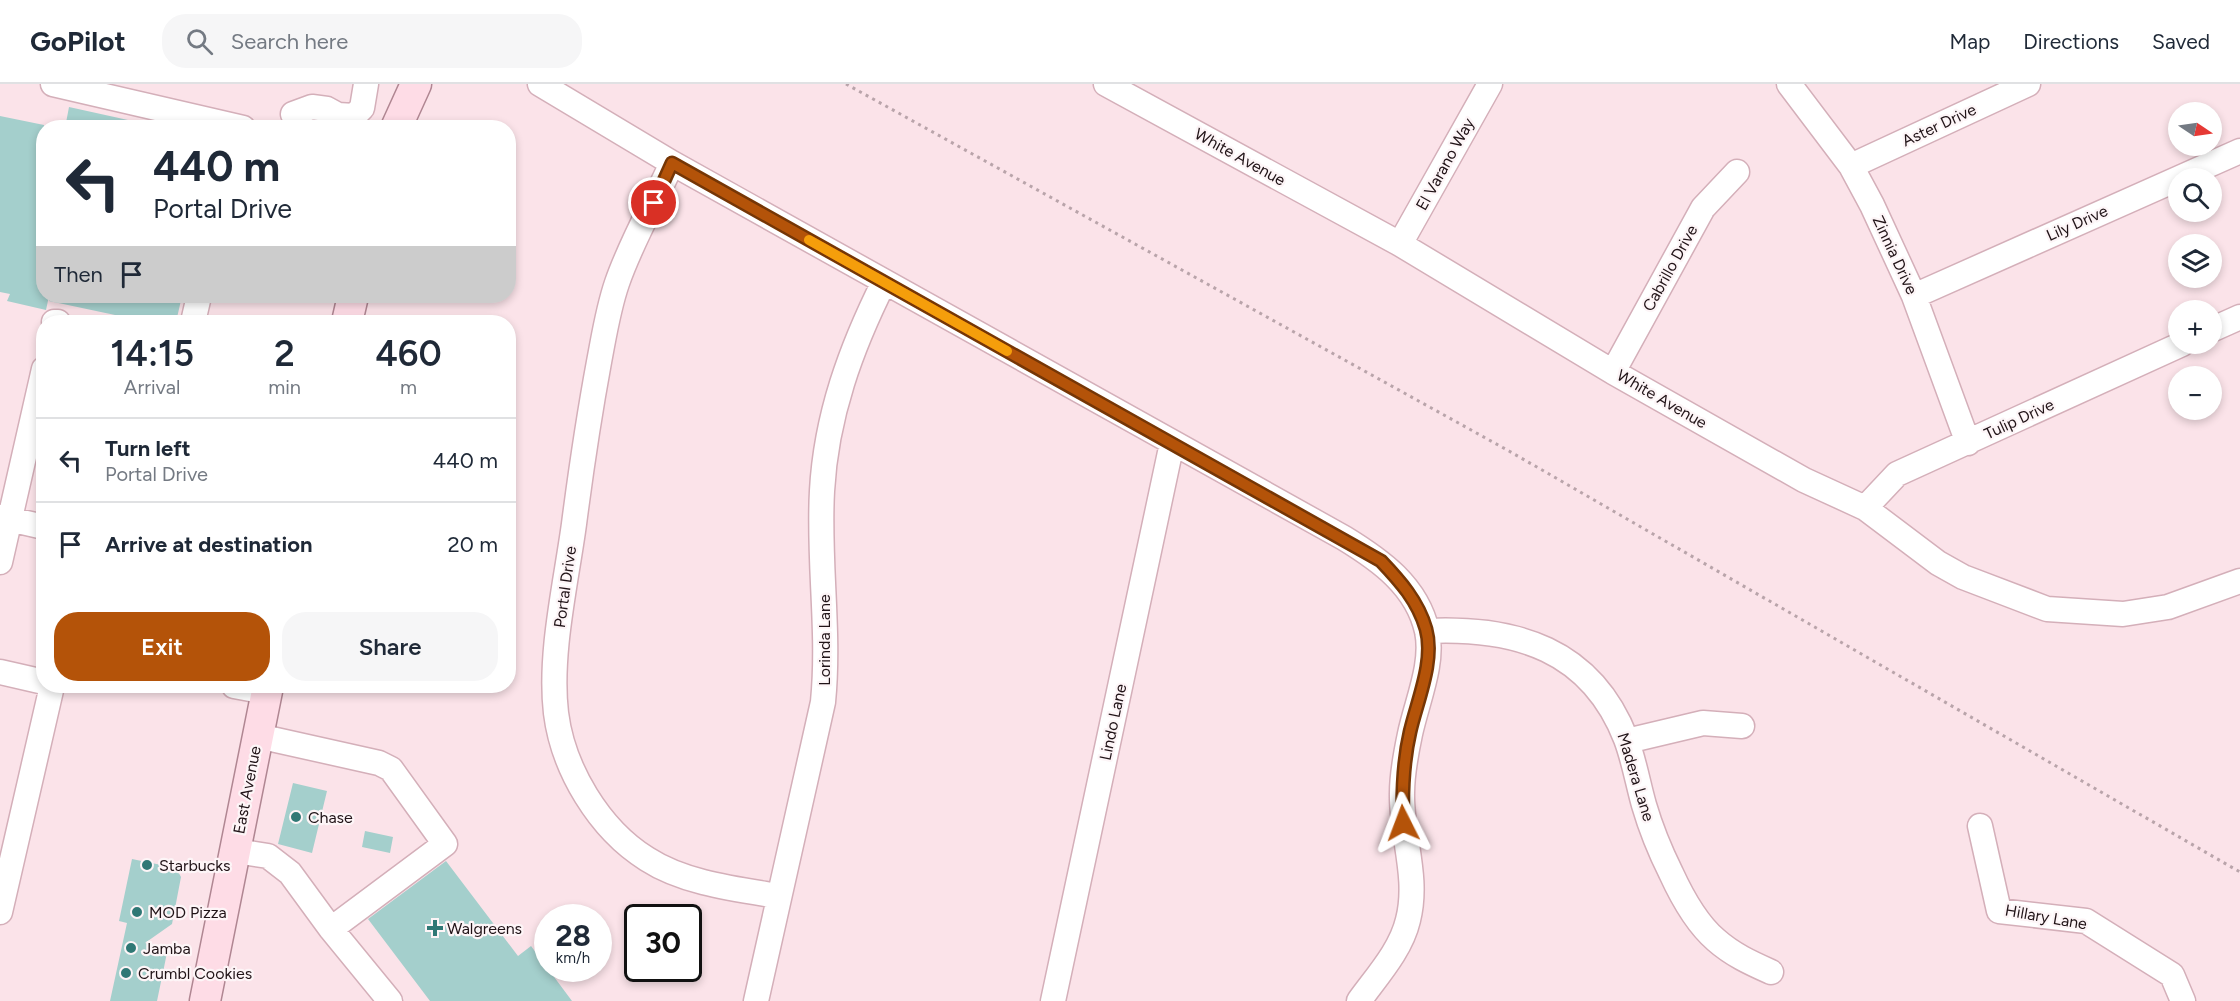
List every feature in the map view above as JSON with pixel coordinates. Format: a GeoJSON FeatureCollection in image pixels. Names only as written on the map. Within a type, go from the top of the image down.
{"type":"FeatureCollection","features":[{"type":"Feature","properties":{"kind":"main road"},"geometry":{"type":"LineString","coordinates":[[400,120],[416,84]]}},
{"type":"Feature","properties":{"kind":"main road","name":"East Avenue"},"geometry":{"type":"LineString","coordinates":[[205,1001],[266,693]]}},
{"type":"Feature","properties":{"kind":"street"},"geometry":{"type":"LineString","coordinates":[[293,114],[312,106],[338,116],[354,116],[362,108],[366,84]]}},
{"type":"Feature","properties":{"kind":"street"},"geometry":{"type":"LineString","coordinates":[[540,84],[672,163],[1381,561],[1402,583],[1417,606],[1427,631],[1424,676],[1410,734],[1402,793],[1413,899],[1399,945],[1359,1001]]}},
{"type":"Feature","properties":{"kind":"street","name":"White Avenue"},"geometry":{"type":"LineString","coordinates":[[1106,84],[1400,244],[1613,372],[1804,480],[1865,508],[1938,563],[1963,577],[2047,609],[2123,614],[2168,607],[2240,581]]}},
{"type":"Feature","properties":{"kind":"street","name":"El Varano Way"},"geometry":{"type":"LineString","coordinates":[[1400,244],[1490,84]]}},
{"type":"Feature","properties":{"kind":"street","name":"Zinnia Drive"},"geometry":{"type":"LineString","coordinates":[[1789,84],[1851,166],[1872,205],[1914,296],[1968,442]]}},
{"type":"Feature","properties":{"kind":"street","name":"Aster Drive"},"geometry":{"type":"LineString","coordinates":[[1851,166],[2028,84]]}},
{"type":"Feature","properties":{"kind":"street"},"geometry":{"type":"LineString","coordinates":[[68,86],[210,120]]}},
{"type":"Feature","properties":{"kind":"street","name":"Lily Drive"},"geometry":{"type":"LineString","coordinates":[[1914,296],[2240,151]]}},
{"type":"Feature","properties":{"kind":"street","name":"Portal Drive"},"geometry":{"type":"LineString","coordinates":[[672,163],[617,282],[608,312],[588,420],[559,634],[556,712],[562,745],[578,782],[598,812],[621,838],[647,859],[677,873],[778,896]]}},
{"type":"Feature","properties":{"kind":"street","name":"Cabrillo Drive"},"geometry":{"type":"LineString","coordinates":[[1613,372],[1702,208],[1737,172]]}},
{"type":"Feature","properties":{"kind":"street","name":"Lorinda Lane"},"geometry":{"type":"LineString","coordinates":[[756,1001],[823,702],[827,663],[821,530],[826,450],[844,373],[884,282]]}},
{"type":"Feature","properties":{"kind":"street"},"geometry":{"type":"LineString","coordinates":[[2222,325],[2240,317]]}},
{"type":"Feature","properties":{"kind":"street","name":"Tulip Drive"},"geometry":{"type":"LineString","coordinates":[[1865,508],[1897,474],[2168,350]]}},
{"type":"Feature","properties":{"kind":"street"},"geometry":{"type":"LineString","coordinates":[[0,562],[5,518],[36,400]]}},
{"type":"Feature","properties":{"kind":"street","name":"Lindo Lane"},"geometry":{"type":"LineString","coordinates":[[1053,1001],[1173,443]]}},
{"type":"Feature","properties":{"kind":"street"},"geometry":{"type":"LineString","coordinates":[[5,518],[36,524]]}},
{"type":"Feature","properties":{"kind":"street","name":"Madera Lane"},"geometry":{"type":"LineString","coordinates":[[1427,631],[1491,632],[1520,638],[1547,649],[1575,667],[1597,689],[1615,714],[1627,741],[1653,832],[1678,890],[1695,916],[1715,939],[1742,959],[1771,972]]}},
{"type":"Feature","properties":{"kind":"street"},"geometry":{"type":"LineString","coordinates":[[0,672],[36,680]]}},
{"type":"Feature","properties":{"kind":"street"},"geometry":{"type":"LineString","coordinates":[[0,912],[49,693]]}},
{"type":"Feature","properties":{"kind":"street"},"geometry":{"type":"LineString","coordinates":[[1627,741],[1702,723],[1742,726]]}},
{"type":"Feature","properties":{"kind":"street"},"geometry":{"type":"LineString","coordinates":[[258,736],[379,763],[391,769],[445,844],[331,929]]}},
{"type":"Feature","properties":{"kind":"street","name":"Hillary Lane"},"geometry":{"type":"LineString","coordinates":[[1980,826],[1999,911],[2086,921],[2172,975],[2183,1001]]}},
{"type":"Feature","properties":{"kind":"street"},"geometry":{"type":"LineString","coordinates":[[235,850],[268,856],[290,873],[331,929],[390,1001]]}},
{"type":"Feature","properties":{"kind":"path"},"geometry":{"type":"LineString","coordinates":[[846,84],[1509,451],[2240,872]]}},
{"type":"Feature","properties":{"kind":"building"},"geometry":{"type":"Polygon","coordinates":[[[69,107],[128,120],[67,120],[69,107]]]}},
{"type":"Feature","properties":{"kind":"building"},"geometry":{"type":"Polygon","coordinates":[[[0,116],[36,123],[36,303],[48,303],[46,310],[7,301],[10,294],[0,292],[0,116]]]}},
{"type":"Feature","properties":{"kind":"building"},"geometry":{"type":"Polygon","coordinates":[[[58,303],[180,303],[178,315],[115,315],[58,303]]]}},
{"type":"Feature","properties":{"kind":"building"},"geometry":{"type":"Polygon","coordinates":[[[293,783],[327,791],[312,853],[278,844],[293,783]]]}},
{"type":"Feature","properties":{"kind":"building"},"geometry":{"type":"Polygon","coordinates":[[[365,831],[393,837],[390,853],[362,847],[365,831]]]}},
{"type":"Feature","properties":{"kind":"building"},"geometry":{"type":"Polygon","coordinates":[[[132,859],[176,868],[181,877],[172,924],[145,943],[168,948],[157,1001],[110,1001],[127,923],[119,921],[132,859]]]}},
{"type":"Feature","properties":{"kind":"building","name":"Walgreens"},"geometry":{"type":"Polygon","coordinates":[[[446,861],[518,956],[531,946],[534,950],[534,982],[558,982],[572,1001],[430,1001],[368,919],[446,861]]]}},
{"type":"Feature","properties":{"kind":"slow traffic"},"geometry":{"type":"LineString","coordinates":[[809,240],[1007,351]]}},
{"type":"Feature","properties":{"kind":"place","name":"Chase"},"geometry":{"type":"Point","coordinates":[296,817]}},
{"type":"Feature","properties":{"kind":"place","name":"Starbucks"},"geometry":{"type":"Point","coordinates":[147,865]}},
{"type":"Feature","properties":{"kind":"place","name":"MOD Pizza"},"geometry":{"type":"Point","coordinates":[137,912]}},
{"type":"Feature","properties":{"kind":"place","name":"Walgreens"},"geometry":{"type":"Point","coordinates":[435,928]}},
{"type":"Feature","properties":{"kind":"place","name":"Jamba"},"geometry":{"type":"Point","coordinates":[131,948]}},
{"type":"Feature","properties":{"kind":"place","name":"Crumbl Cookies"},"geometry":{"type":"Point","coordinates":[126,973]}},
{"type":"Feature","properties":{"kind":"route"},"geometry":{"type":"LineString","coordinates":[[654,203],[672,163],[1344,538],[1381,561],[1402,583],[1417,606],[1427,631],[1428,652],[1424,676],[1405,763],[1402,793],[1403,823]]}}]}
